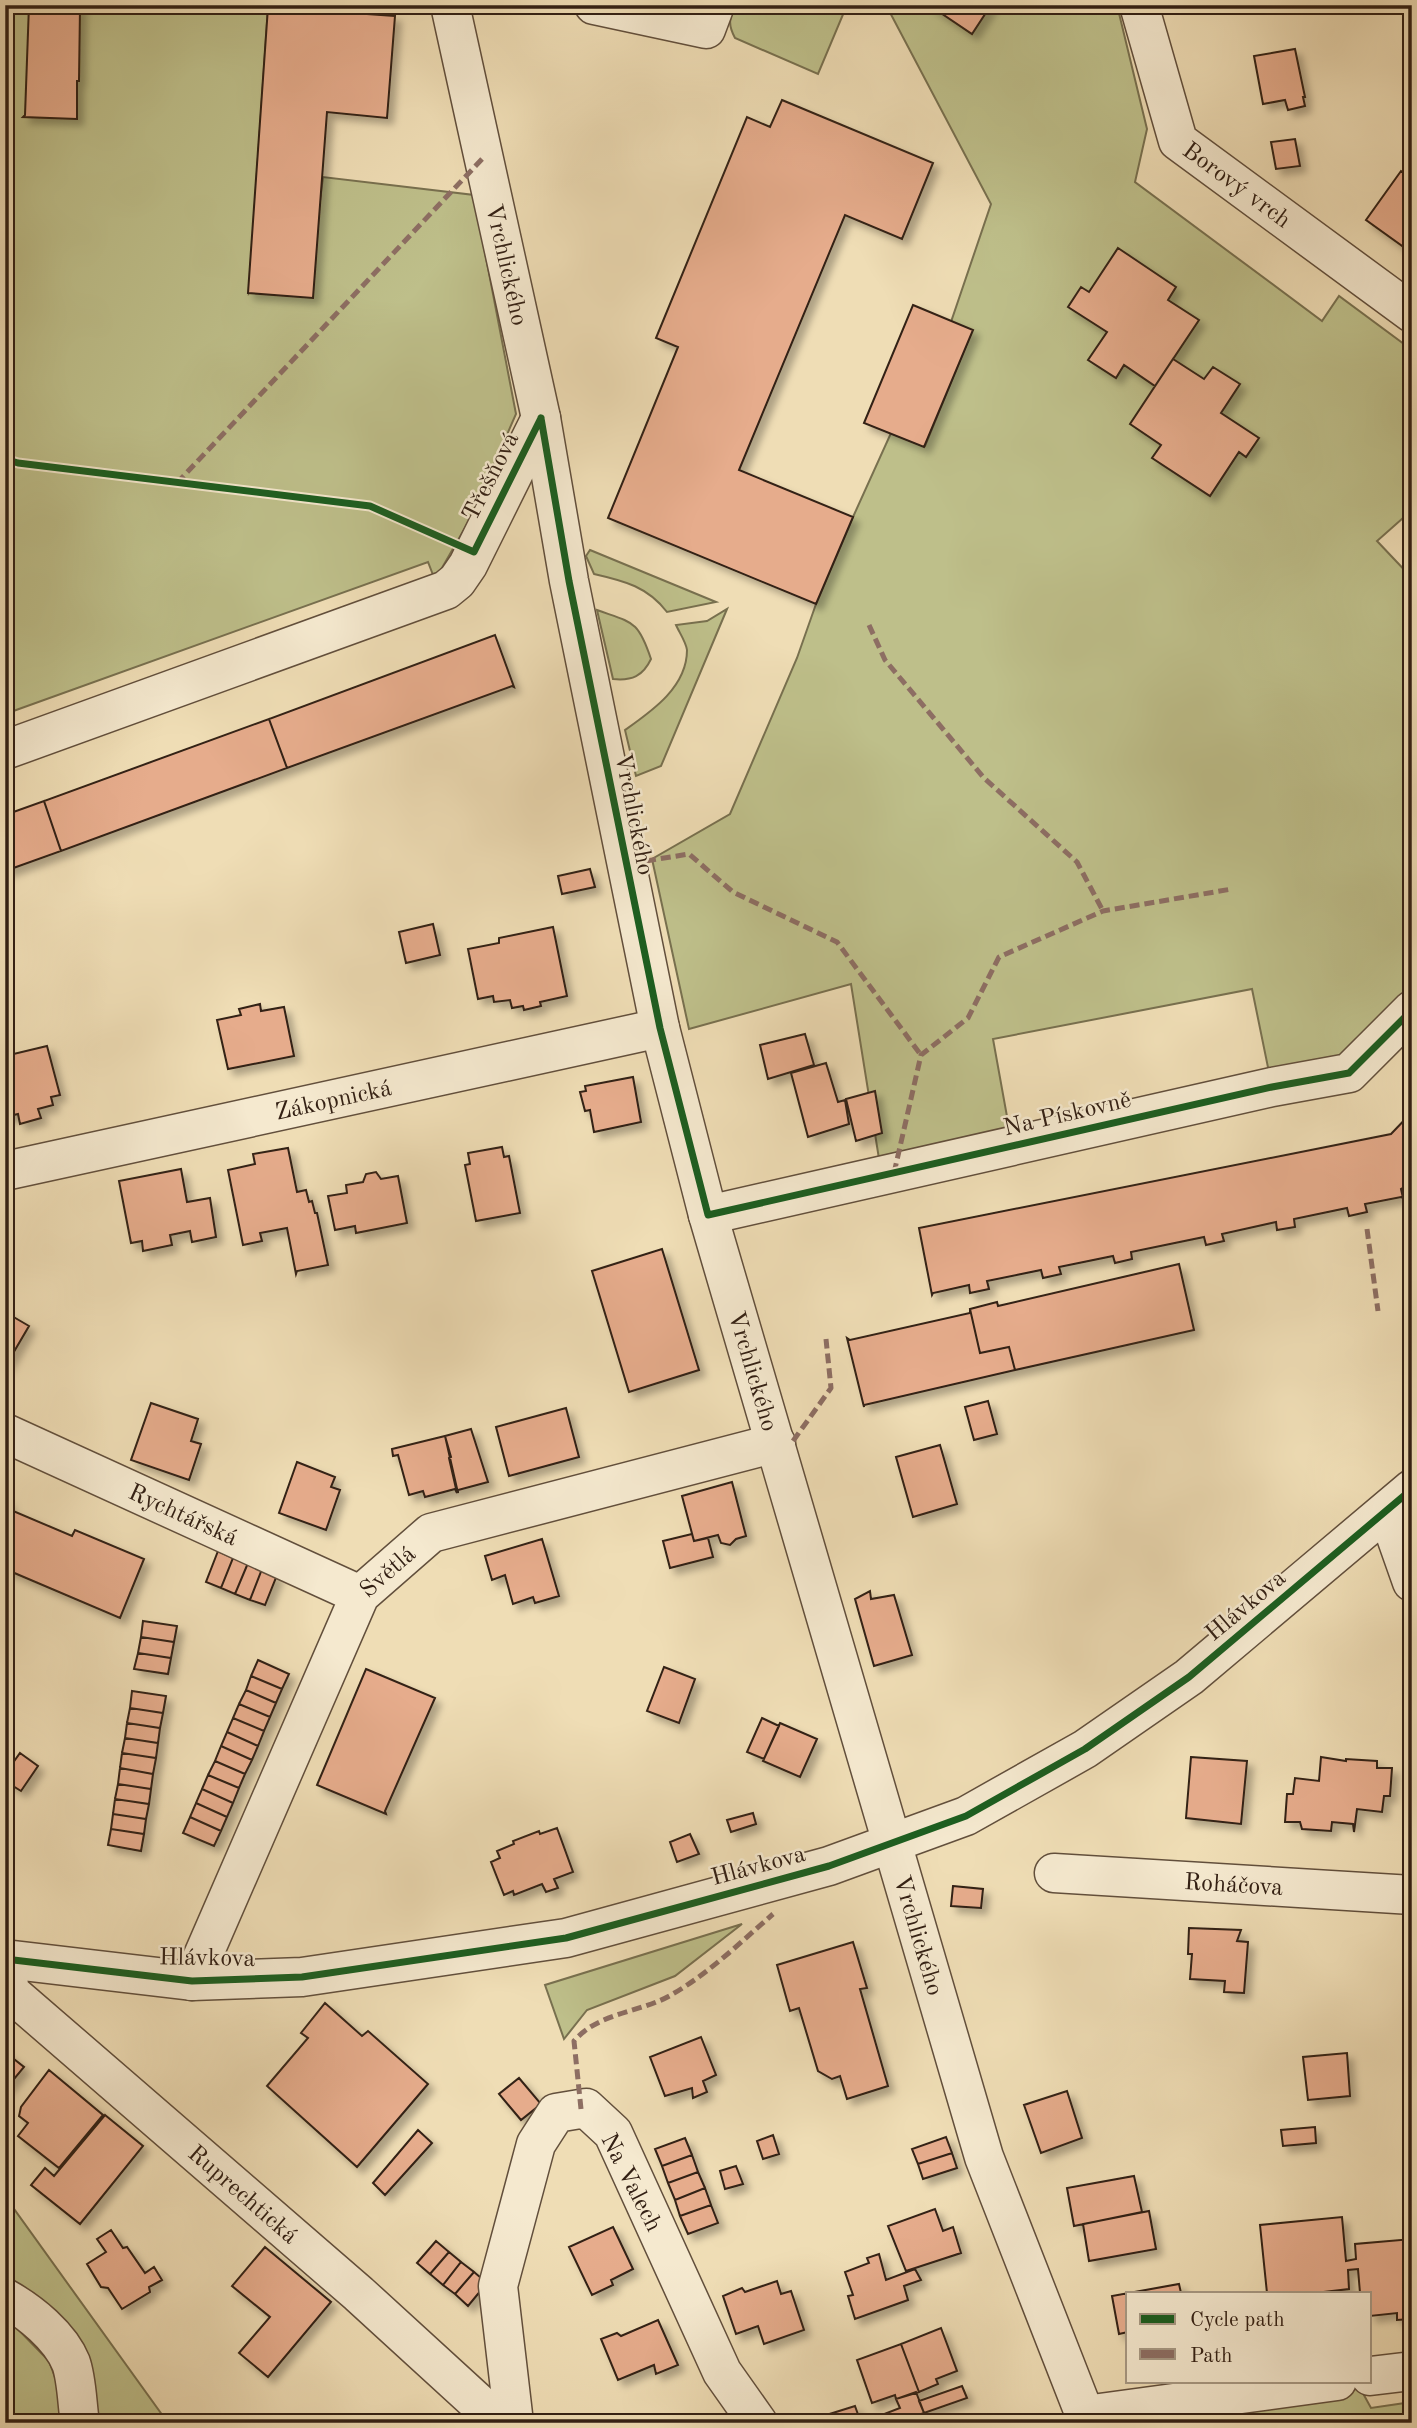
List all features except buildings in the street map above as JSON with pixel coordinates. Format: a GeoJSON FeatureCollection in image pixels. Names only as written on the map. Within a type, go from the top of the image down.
{"type":"FeatureCollection","features":[{"type":"Feature","properties":{"kind":"street","name":"Vrchlického"},"geometry":{"type":"LineString","coordinates":[[450,5],[541,418],[569,581],[660,1028],[708,1215],[984,2157],[1087,2419]]}},
{"type":"Feature","properties":{"kind":"street"},"geometry":{"type":"LineString","coordinates":[[594,5],[710,17]]}},
{"type":"Feature","properties":{"kind":"street","name":"Borový vrch"},"geometry":{"type":"LineString","coordinates":[[1139,5],[1178,141],[1412,313]]}},
{"type":"Feature","properties":{"kind":"street","name":"Třešňová"},"geometry":{"type":"LineString","coordinates":[[5,750],[446,590],[457,581],[468,565],[541,418]]}},
{"type":"Feature","properties":{"kind":"street","name":"Na Pískovně"},"geometry":{"type":"LineString","coordinates":[[708,1215],[1272,1087],[1349,1073],[1412,1010]]}},
{"type":"Feature","properties":{"kind":"street","name":"Zákopnická"},"geometry":{"type":"LineString","coordinates":[[5,1171],[660,1028]]}},
{"type":"Feature","properties":{"kind":"street","name":"Rychtářská"},"geometry":{"type":"LineString","coordinates":[[5,1433],[360,1595]]}},
{"type":"Feature","properties":{"kind":"street","name":"Světlá"},"geometry":{"type":"LineString","coordinates":[[192,1980],[360,1595],[431,1533],[776,1443]]}},
{"type":"Feature","properties":{"kind":"street"},"geometry":{"type":"LineString","coordinates":[[1399,1500],[1412,1582]]}},
{"type":"Feature","properties":{"kind":"street","name":"Hlávkova"},"geometry":{"type":"LineString","coordinates":[[5,1959],[192,1980],[302,1977],[566,1938],[828,1866],[966,1816],[1085,1749],[1189,1677],[1399,1500]]}},
{"type":"Feature","properties":{"kind":"street","name":"Roháčova"},"geometry":{"type":"LineString","coordinates":[[1054,1873],[1412,1895]]}},
{"type":"Feature","properties":{"kind":"street","name":"Ruprechtická"},"geometry":{"type":"LineString","coordinates":[[5,1959],[10,1992],[359,2294],[500,2423]]}},
{"type":"Feature","properties":{"kind":"street","name":"Na Valech"},"geometry":{"type":"LineString","coordinates":[[514,2423],[498,2286],[536,2144],[556,2113],[586,2108],[613,2133],[722,2372],[758,2423]]}},
{"type":"Feature","properties":{"kind":"street"},"geometry":{"type":"LineString","coordinates":[[5,2298],[19,2306],[58,2341],[71,2364],[80,2423]]}},
{"type":"Feature","properties":{"kind":"street"},"geometry":{"type":"LineString","coordinates":[[1372,2376],[1412,2371]]}},
{"type":"Feature","properties":{"kind":"street"},"geometry":{"type":"LineString","coordinates":[[1087,2419],[1330,2382]]}},
{"type":"Feature","properties":{"kind":"green space"},"geometry":{"type":"Polygon","coordinates":[[[5,5],[268,7],[249,293],[320,201],[323,177],[474,195],[516,414],[469,521],[435,580],[428,562],[5,714],[5,5]]]}},
{"type":"Feature","properties":{"kind":"green space"},"geometry":{"type":"Polygon","coordinates":[[[735,5],[847,5],[818,74],[735,38],[730,22],[735,5]]]}},
{"type":"Feature","properties":{"kind":"green space"},"geometry":{"type":"Polygon","coordinates":[[[886,5],[1117,5],[1147,129],[1135,182],[1322,321],[1339,296],[1412,350],[1412,510],[1377,541],[1412,578],[1412,990],[1340,1062],[1272,1087],[1252,989],[993,1039],[1010,1133],[880,1165],[851,984],[689,1029],[652,859],[730,814],[797,658],[816,604],[891,433],[925,446],[972,331],[951,322],[991,204],[886,5]]]}},
{"type":"Feature","properties":{"kind":"green space"},"geometry":{"type":"Polygon","coordinates":[[[590,550],[716,602],[667,612],[652,596],[635,586],[594,574],[586,556],[590,550]]]}},
{"type":"Feature","properties":{"kind":"green space"},"geometry":{"type":"Polygon","coordinates":[[[727,609],[661,766],[636,776],[625,730],[666,697],[681,675],[687,650],[676,625],[707,621],[727,609]]]}},
{"type":"Feature","properties":{"kind":"green space"},"geometry":{"type":"Polygon","coordinates":[[[597,610],[626,621],[638,630],[651,659],[636,676],[613,679],[597,610]]]}},
{"type":"Feature","properties":{"kind":"green space"},"geometry":{"type":"Polygon","coordinates":[[[742,1924],[675,1976],[587,2010],[564,2039],[545,1985],[742,1924]]]}},
{"type":"Feature","properties":{"kind":"green space"},"geometry":{"type":"Polygon","coordinates":[[[5,2198],[168,2423],[90,2423],[5,2291],[5,2198]]]}},
{"type":"Feature","properties":{"kind":"green space"},"geometry":{"type":"Polygon","coordinates":[[[5,2316],[49,2361],[61,2394],[67,2423],[5,2423],[5,2316]]]}},
{"type":"Feature","properties":{"kind":"green space"},"geometry":{"type":"Polygon","coordinates":[[[1359,2386],[1371,2408],[1412,2402],[1412,2423],[1169,2423],[1359,2386]]]}},
{"type":"Feature","properties":{"kind":"marked path"},"geometry":{"type":"LineString","coordinates":[[177,483],[483,158]]}},
{"type":"Feature","properties":{"kind":"marked path"},"geometry":{"type":"LineString","coordinates":[[869,625],[885,660],[984,778],[1077,862],[1103,911]]}},
{"type":"Feature","properties":{"kind":"marked path"},"geometry":{"type":"LineString","coordinates":[[646,861],[689,854],[733,892],[837,942],[921,1055]]}},
{"type":"Feature","properties":{"kind":"marked path"},"geometry":{"type":"LineString","coordinates":[[894,1173],[921,1055],[968,1018],[999,957],[1103,911],[1232,889]]}},
{"type":"Feature","properties":{"kind":"marked path"},"geometry":{"type":"LineString","coordinates":[[1367,1229],[1378,1311]]}},
{"type":"Feature","properties":{"kind":"marked path"},"geometry":{"type":"LineString","coordinates":[[793,1441],[831,1388],[826,1339]]}},
{"type":"Feature","properties":{"kind":"marked path"},"geometry":{"type":"LineString","coordinates":[[581,2109],[574,2041],[595,2024],[659,2001],[685,1987],[773,1914]]}},
{"type":"Feature","properties":{"kind":"cycle path"},"geometry":{"type":"LineString","coordinates":[[541,418],[569,581],[660,1028],[708,1215],[1272,1087],[1349,1073],[1412,1010]]}},
{"type":"Feature","properties":{"kind":"cycle path"},"geometry":{"type":"LineString","coordinates":[[5,459],[18,463],[370,506],[474,552],[541,418]]}},
{"type":"Feature","properties":{"kind":"cycle path"},"geometry":{"type":"LineString","coordinates":[[5,1959],[192,1981],[302,1977],[566,1938],[829,1866],[966,1816],[1085,1749],[1189,1677],[1412,1489]]}}]}
